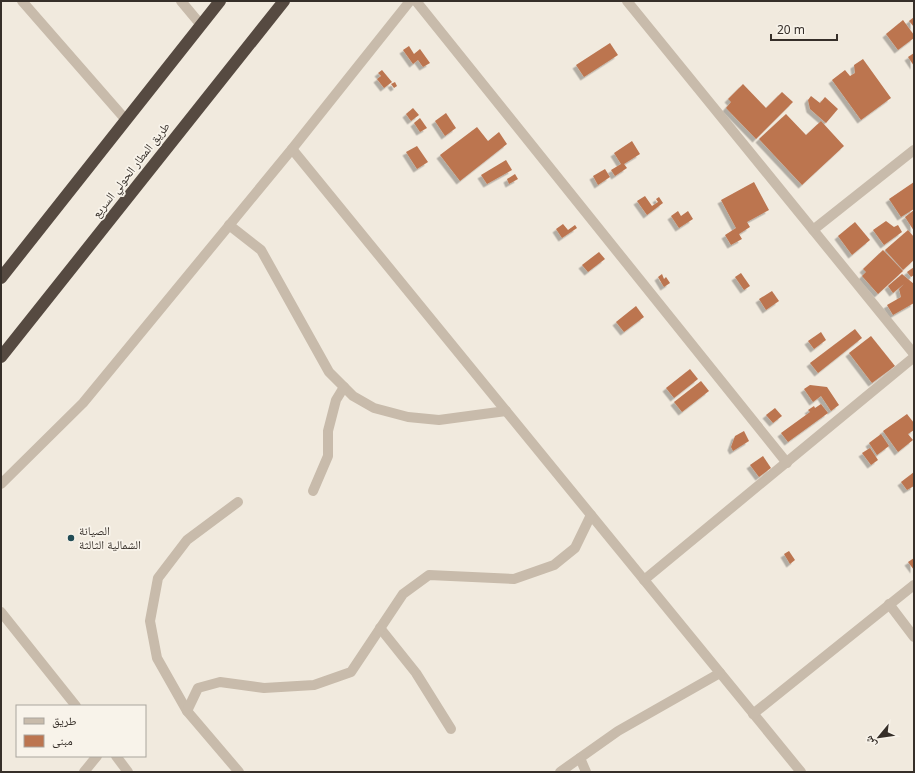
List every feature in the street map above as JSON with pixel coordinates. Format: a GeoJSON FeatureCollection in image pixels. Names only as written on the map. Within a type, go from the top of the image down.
{"type":"FeatureCollection","features":[{"type":"Feature","properties":{"kind":"highway"},"geometry":{"type":"LineString","coordinates":[[1,278],[220,1]]}},
{"type":"Feature","properties":{"kind":"highway","name":"طريق المطار الحولي السريع"},"geometry":{"type":"LineString","coordinates":[[1,357],[284,1]]}},
{"type":"Feature","properties":{"kind":"street"},"geometry":{"type":"LineString","coordinates":[[22,1],[126,120]]}},
{"type":"Feature","properties":{"kind":"street"},"geometry":{"type":"LineString","coordinates":[[181,1],[202,25]]}},
{"type":"Feature","properties":{"kind":"street"},"geometry":{"type":"LineString","coordinates":[[1,484],[83,403],[292,148],[410,1]]}},
{"type":"Feature","properties":{"kind":"street"},"geometry":{"type":"LineString","coordinates":[[416,1],[786,463]]}},
{"type":"Feature","properties":{"kind":"street"},"geometry":{"type":"LineString","coordinates":[[627,1],[914,354]]}},
{"type":"Feature","properties":{"kind":"street"},"geometry":{"type":"LineString","coordinates":[[292,148],[801,772]]}},
{"type":"Feature","properties":{"kind":"street"},"geometry":{"type":"LineString","coordinates":[[813,230],[914,150]]}},
{"type":"Feature","properties":{"kind":"street"},"geometry":{"type":"LineString","coordinates":[[229,225],[261,250],[329,372],[353,396],[374,408],[408,417],[439,420],[506,411]]}},
{"type":"Feature","properties":{"kind":"street"},"geometry":{"type":"LineString","coordinates":[[644,580],[914,357]]}},
{"type":"Feature","properties":{"kind":"street"},"geometry":{"type":"LineString","coordinates":[[313,491],[328,456],[328,431],[336,400],[344,387]]}},
{"type":"Feature","properties":{"kind":"street"},"geometry":{"type":"LineString","coordinates":[[238,502],[187,540],[158,578],[150,621],[157,658],[187,711],[239,772]]}},
{"type":"Feature","properties":{"kind":"street"},"geometry":{"type":"LineString","coordinates":[[187,711],[198,688],[220,682],[264,688],[314,685],[350,672],[403,594],[429,575],[514,579],[554,565],[575,548],[591,515]]}},
{"type":"Feature","properties":{"kind":"street"},"geometry":{"type":"LineString","coordinates":[[753,714],[914,584]]}},
{"type":"Feature","properties":{"kind":"street"},"geometry":{"type":"LineString","coordinates":[[889,604],[914,637]]}},
{"type":"Feature","properties":{"kind":"street"},"geometry":{"type":"LineString","coordinates":[[1,612],[75,705]]}},
{"type":"Feature","properties":{"kind":"street"},"geometry":{"type":"LineString","coordinates":[[380,628],[416,673],[451,729]]}},
{"type":"Feature","properties":{"kind":"street"},"geometry":{"type":"LineString","coordinates":[[560,772],[618,731],[720,673]]}},
{"type":"Feature","properties":{"kind":"street"},"geometry":{"type":"LineString","coordinates":[[84,772],[96,757]]}},
{"type":"Feature","properties":{"kind":"street"},"geometry":{"type":"LineString","coordinates":[[117,757],[128,772]]}},
{"type":"Feature","properties":{"kind":"street"},"geometry":{"type":"LineString","coordinates":[[580,758],[586,772]]}},
{"type":"Feature","properties":{"kind":"building"},"geometry":{"type":"Polygon","coordinates":[[[914,17],[914,27],[909,21],[914,17]]]}},
{"type":"Feature","properties":{"kind":"building"},"geometry":{"type":"Polygon","coordinates":[[[903,20],[914,35],[914,38],[898,50],[886,34],[903,20]]]}},
{"type":"Feature","properties":{"kind":"building"},"geometry":{"type":"Polygon","coordinates":[[[610,43],[618,55],[584,77],[576,65],[610,43]]]}},
{"type":"Feature","properties":{"kind":"building"},"geometry":{"type":"Polygon","coordinates":[[[409,46],[414,54],[420,49],[430,63],[423,67],[418,60],[413,64],[403,50],[409,46]]]}},
{"type":"Feature","properties":{"kind":"building"},"geometry":{"type":"Polygon","coordinates":[[[914,53],[914,66],[908,57],[914,53]]]}},
{"type":"Feature","properties":{"kind":"building"},"geometry":{"type":"Polygon","coordinates":[[[863,59],[891,98],[861,120],[832,80],[845,70],[850,76],[855,73],[854,65],[863,59]]]}},
{"type":"Feature","properties":{"kind":"building"},"geometry":{"type":"Polygon","coordinates":[[[382,70],[392,82],[384,88],[377,79],[381,76],[378,73],[382,70]]]}},
{"type":"Feature","properties":{"kind":"building"},"geometry":{"type":"Polygon","coordinates":[[[395,82],[397,86],[394,88],[391,84],[395,82]]]}},
{"type":"Feature","properties":{"kind":"building"},"geometry":{"type":"Polygon","coordinates":[[[743,84],[766,108],[782,92],[793,102],[756,139],[726,108],[731,102],[728,99],[743,84]]]}},
{"type":"Feature","properties":{"kind":"building"},"geometry":{"type":"Polygon","coordinates":[[[811,96],[820,103],[825,97],[838,109],[826,123],[810,109],[808,100],[811,96]]]}},
{"type":"Feature","properties":{"kind":"building"},"geometry":{"type":"Polygon","coordinates":[[[413,108],[419,115],[411,121],[406,114],[413,108]]]}},
{"type":"Feature","properties":{"kind":"building"},"geometry":{"type":"Polygon","coordinates":[[[446,113],[456,128],[445,136],[435,121],[446,113]]]}},
{"type":"Feature","properties":{"kind":"building"},"geometry":{"type":"Polygon","coordinates":[[[786,114],[806,135],[821,121],[844,146],[802,185],[759,139],[786,114]]]}},
{"type":"Feature","properties":{"kind":"building"},"geometry":{"type":"Polygon","coordinates":[[[420,118],[427,128],[420,132],[414,123],[420,118]]]}},
{"type":"Feature","properties":{"kind":"building"},"geometry":{"type":"Polygon","coordinates":[[[477,127],[488,141],[499,132],[507,144],[460,181],[440,155],[477,127]]]}},
{"type":"Feature","properties":{"kind":"building"},"geometry":{"type":"Polygon","coordinates":[[[632,141],[640,154],[624,164],[627,168],[615,176],[611,170],[621,164],[614,153],[632,141]]]}},
{"type":"Feature","properties":{"kind":"building"},"geometry":{"type":"Polygon","coordinates":[[[417,146],[428,162],[417,169],[406,152],[417,146]]]}},
{"type":"Feature","properties":{"kind":"building"},"geometry":{"type":"Polygon","coordinates":[[[506,160],[512,170],[487,184],[481,175],[506,160]]]}},
{"type":"Feature","properties":{"kind":"building"},"geometry":{"type":"Polygon","coordinates":[[[605,169],[610,177],[598,185],[593,176],[605,169]]]}},
{"type":"Feature","properties":{"kind":"building"},"geometry":{"type":"Polygon","coordinates":[[[515,174],[518,179],[509,184],[507,179],[515,174]]]}},
{"type":"Feature","properties":{"kind":"building"},"geometry":{"type":"Polygon","coordinates":[[[754,182],[769,210],[747,222],[750,227],[739,234],[742,239],[731,245],[725,235],[736,228],[721,200],[754,182]]]}},
{"type":"Feature","properties":{"kind":"building"},"geometry":{"type":"Polygon","coordinates":[[[914,182],[914,209],[901,217],[889,199],[914,182]]]}},
{"type":"Feature","properties":{"kind":"building"},"geometry":{"type":"Polygon","coordinates":[[[645,196],[652,206],[658,202],[656,199],[659,197],[663,203],[647,215],[637,201],[645,196]]]}},
{"type":"Feature","properties":{"kind":"building"},"geometry":{"type":"Polygon","coordinates":[[[914,210],[914,231],[905,217],[914,210]]]}},
{"type":"Feature","properties":{"kind":"building"},"geometry":{"type":"Polygon","coordinates":[[[678,211],[681,216],[688,211],[693,219],[679,228],[671,216],[678,211]]]}},
{"type":"Feature","properties":{"kind":"building"},"geometry":{"type":"Polygon","coordinates":[[[886,221],[894,227],[898,225],[902,232],[884,245],[873,230],[886,221]]]}},
{"type":"Feature","properties":{"kind":"building"},"geometry":{"type":"Polygon","coordinates":[[[855,222],[870,240],[852,255],[838,236],[855,222]]]}},
{"type":"Feature","properties":{"kind":"building"},"geometry":{"type":"Polygon","coordinates":[[[563,224],[568,230],[575,225],[577,228],[562,238],[556,229],[563,224]]]}},
{"type":"Feature","properties":{"kind":"building"},"geometry":{"type":"Polygon","coordinates":[[[908,230],[914,237],[914,260],[903,270],[885,250],[908,230]]]}},
{"type":"Feature","properties":{"kind":"building"},"geometry":{"type":"Polygon","coordinates":[[[883,250],[903,271],[878,294],[862,276],[866,272],[863,269],[883,250]]]}},
{"type":"Feature","properties":{"kind":"building"},"geometry":{"type":"Polygon","coordinates":[[[599,252],[605,259],[588,272],[582,265],[599,252]]]}},
{"type":"Feature","properties":{"kind":"building"},"geometry":{"type":"Polygon","coordinates":[[[914,267],[914,275],[911,277],[907,272],[914,267]]]}},
{"type":"Feature","properties":{"kind":"building"},"geometry":{"type":"Polygon","coordinates":[[[741,273],[750,286],[744,290],[735,277],[741,273]]]}},
{"type":"Feature","properties":{"kind":"building"},"geometry":{"type":"Polygon","coordinates":[[[662,274],[664,279],[666,277],[670,283],[664,287],[658,277],[662,274]]]}},
{"type":"Feature","properties":{"kind":"building"},"geometry":{"type":"Polygon","coordinates":[[[902,274],[914,284],[914,303],[893,315],[887,305],[901,297],[899,289],[904,284],[893,293],[888,286],[902,274]]]}},
{"type":"Feature","properties":{"kind":"building"},"geometry":{"type":"Polygon","coordinates":[[[772,291],[779,301],[766,310],[759,299],[772,291]]]}},
{"type":"Feature","properties":{"kind":"building"},"geometry":{"type":"Polygon","coordinates":[[[636,306],[644,317],[624,332],[616,322],[636,306]]]}},
{"type":"Feature","properties":{"kind":"building"},"geometry":{"type":"Polygon","coordinates":[[[855,329],[862,338],[818,373],[810,363],[855,329]]]}},
{"type":"Feature","properties":{"kind":"building"},"geometry":{"type":"Polygon","coordinates":[[[821,332],[826,340],[814,349],[808,341],[821,332]]]}},
{"type":"Feature","properties":{"kind":"building"},"geometry":{"type":"Polygon","coordinates":[[[871,336],[895,366],[872,383],[849,353],[871,336]]]}},
{"type":"Feature","properties":{"kind":"building"},"geometry":{"type":"Polygon","coordinates":[[[690,369],[698,379],[674,398],[666,388],[690,369]]]}},
{"type":"Feature","properties":{"kind":"building"},"geometry":{"type":"Polygon","coordinates":[[[701,381],[709,391],[682,412],[674,402],[701,381]]]}},
{"type":"Feature","properties":{"kind":"building"},"geometry":{"type":"Polygon","coordinates":[[[810,385],[827,387],[839,405],[831,411],[821,396],[813,402],[804,389],[810,385]]]}},
{"type":"Feature","properties":{"kind":"building"},"geometry":{"type":"Polygon","coordinates":[[[821,404],[828,413],[788,442],[781,433],[810,412],[808,410],[821,404]]]}},
{"type":"Feature","properties":{"kind":"building"},"geometry":{"type":"Polygon","coordinates":[[[775,408],[782,416],[773,423],[766,415],[775,408]]]}},
{"type":"Feature","properties":{"kind":"building"},"geometry":{"type":"Polygon","coordinates":[[[907,414],[914,423],[914,430],[908,434],[913,440],[898,452],[883,431],[907,414]]]}},
{"type":"Feature","properties":{"kind":"building"},"geometry":{"type":"Polygon","coordinates":[[[744,431],[749,441],[733,451],[731,447],[735,436],[744,431]]]}},
{"type":"Feature","properties":{"kind":"building"},"geometry":{"type":"Polygon","coordinates":[[[881,434],[889,446],[877,455],[869,443],[881,434]]]}},
{"type":"Feature","properties":{"kind":"building"},"geometry":{"type":"Polygon","coordinates":[[[870,448],[878,460],[871,465],[862,453],[870,448]]]}},
{"type":"Feature","properties":{"kind":"building"},"geometry":{"type":"Polygon","coordinates":[[[763,456],[771,468],[759,477],[750,465],[763,456]]]}},
{"type":"Feature","properties":{"kind":"building"},"geometry":{"type":"Polygon","coordinates":[[[914,472],[914,486],[907,490],[901,482],[914,472]]]}},
{"type":"Feature","properties":{"kind":"building"},"geometry":{"type":"Polygon","coordinates":[[[789,551],[795,560],[790,564],[784,554],[789,551]]]}},
{"type":"Feature","properties":{"kind":"building"},"geometry":{"type":"Polygon","coordinates":[[[914,558],[914,570],[908,562],[914,558]]]}},
{"type":"Feature","properties":{"kind":"place","name":"الصيانة الشمالية الثالثة"},"geometry":{"type":"Point","coordinates":[71,538]}}]}
